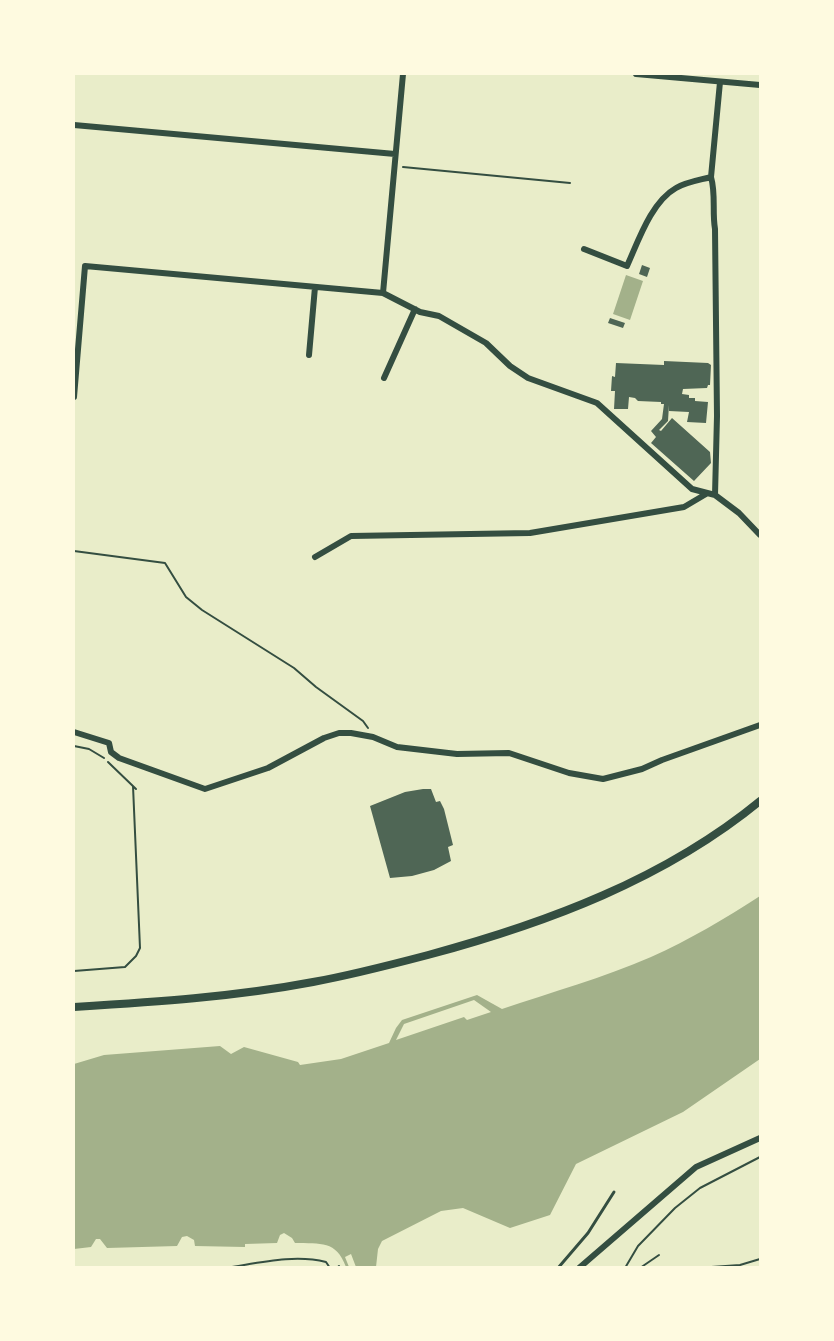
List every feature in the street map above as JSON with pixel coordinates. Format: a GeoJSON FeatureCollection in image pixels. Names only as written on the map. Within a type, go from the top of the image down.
{"type":"FeatureCollection","features":[{"type":"Feature","properties":{"kind":"street"},"geometry":{"type":"LineString","coordinates":[[383,293],[404,74]]}},
{"type":"Feature","properties":{"kind":"street"},"geometry":{"type":"LineString","coordinates":[[636,74],[760,85]]}},
{"type":"Feature","properties":{"kind":"street"},"geometry":{"type":"LineString","coordinates":[[715,495],[717,416],[715,241],[714,186],[711,177],[720,82]]}},
{"type":"Feature","properties":{"kind":"street"},"geometry":{"type":"LineString","coordinates":[[74,124],[395,154]]}},
{"type":"Feature","properties":{"kind":"street"},"geometry":{"type":"LineString","coordinates":[[584,249],[627,266],[648,219],[668,193],[677,187],[711,177]]}},
{"type":"Feature","properties":{"kind":"street"},"geometry":{"type":"LineString","coordinates":[[74,397],[75,360],[85,266],[383,293],[415,309],[439,316],[486,343],[510,366],[528,378],[597,404],[693,489],[715,495],[739,513],[760,535]]}},
{"type":"Feature","properties":{"kind":"street"},"geometry":{"type":"LineString","coordinates":[[309,355],[315,287]]}},
{"type":"Feature","properties":{"kind":"street"},"geometry":{"type":"LineString","coordinates":[[384,378],[415,309]]}},
{"type":"Feature","properties":{"kind":"street"},"geometry":{"type":"LineString","coordinates":[[315,557],[351,536],[530,533],[684,507],[706,494]]}},
{"type":"Feature","properties":{"kind":"street"},"geometry":{"type":"LineString","coordinates":[[74,732],[109,743],[111,752],[119,758],[205,789],[268,768],[324,738],[339,733],[373,737],[397,747],[445,753],[509,753],[569,773],[603,779],[642,769],[760,725]]}},
{"type":"Feature","properties":{"kind":"street"},"geometry":{"type":"LineString","coordinates":[[74,1007],[233,994],[314,982],[515,930],[613,891],[688,853],[760,801]]}},
{"type":"Feature","properties":{"kind":"street"},"geometry":{"type":"LineString","coordinates":[[579,1268],[696,1167],[760,1138]]}},
{"type":"Feature","properties":{"kind":"lane"},"geometry":{"type":"LineString","coordinates":[[558,1268],[588,1233],[614,1192]]}},
{"type":"Feature","properties":{"kind":"path"},"geometry":{"type":"LineString","coordinates":[[394,166],[570,183]]}},
{"type":"Feature","properties":{"kind":"path"},"geometry":{"type":"LineString","coordinates":[[74,551],[165,563],[186,597],[202,610],[294,668],[363,721],[373,737]]}},
{"type":"Feature","properties":{"kind":"path"},"geometry":{"type":"LineString","coordinates":[[74,746],[89,749],[105,759],[136,789]]}},
{"type":"Feature","properties":{"kind":"path"},"geometry":{"type":"LineString","coordinates":[[74,971],[125,967],[136,956],[140,948],[133,786]]}},
{"type":"Feature","properties":{"kind":"path"},"geometry":{"type":"LineString","coordinates":[[625,1268],[638,1246],[675,1208],[700,1188],[760,1157]]}},
{"type":"Feature","properties":{"kind":"path"},"geometry":{"type":"LineString","coordinates":[[639,1268],[659,1255]]}},
{"type":"Feature","properties":{"kind":"path"},"geometry":{"type":"LineString","coordinates":[[226,1268],[288,1259],[313,1259],[326,1262],[330,1268]]}},
{"type":"Feature","properties":{"kind":"path"},"geometry":{"type":"LineString","coordinates":[[697,1268],[740,1265],[760,1259]]}},
{"type":"Feature","properties":{"kind":"shaded area"},"geometry":{"type":"Polygon","coordinates":[[[626,275],[643,281],[630,320],[613,314],[626,275]]]}},
{"type":"Feature","properties":{"kind":"shaded area"},"geometry":{"type":"Polygon","coordinates":[[[760,896],[760,1059],[683,1112],[576,1164],[550,1215],[510,1228],[463,1208],[441,1211],[382,1241],[378,1249],[376,1267],[356,1267],[351,1254],[345,1257],[349,1267],[346,1267],[342,1258],[332,1248],[320,1244],[295,1243],[284,1233],[280,1235],[277,1243],[245,1244],[245,1247],[195,1246],[194,1240],[187,1236],[182,1237],[177,1246],[107,1248],[100,1239],[96,1239],[91,1247],[74,1249],[74,1064],[104,1055],[220,1046],[231,1054],[244,1047],[298,1062],[300,1065],[341,1059],[389,1043],[402,1020],[477,995],[502,1009],[614,972],[679,943],[760,896]],[[474,1000],[404,1024],[396,1040],[464,1017],[467,1020],[491,1012],[474,1000]]]}},
{"type":"Feature","properties":{"kind":"building"},"geometry":{"type":"Polygon","coordinates":[[[642,265],[650,268],[647,277],[639,274],[642,265]]]}},
{"type":"Feature","properties":{"kind":"building"},"geometry":{"type":"Polygon","coordinates":[[[610,318],[625,323],[623,328],[608,323],[610,318]]]}},
{"type":"Feature","properties":{"kind":"building"},"geometry":{"type":"Polygon","coordinates":[[[664,361],[711,365],[710,385],[707,388],[683,389],[682,394],[695,398],[695,401],[708,402],[706,423],[687,422],[689,412],[669,411],[669,405],[668,421],[659,430],[661,431],[672,418],[710,452],[711,463],[694,481],[651,443],[656,437],[651,431],[662,419],[664,404],[638,401],[629,397],[628,409],[614,409],[615,391],[611,391],[616,363],[664,365],[664,361]]]}},
{"type":"Feature","properties":{"kind":"building"},"geometry":{"type":"Polygon","coordinates":[[[431,789],[436,802],[440,801],[444,809],[453,845],[448,847],[451,861],[434,870],[412,876],[390,878],[370,806],[405,792],[431,789]]]}}]}
